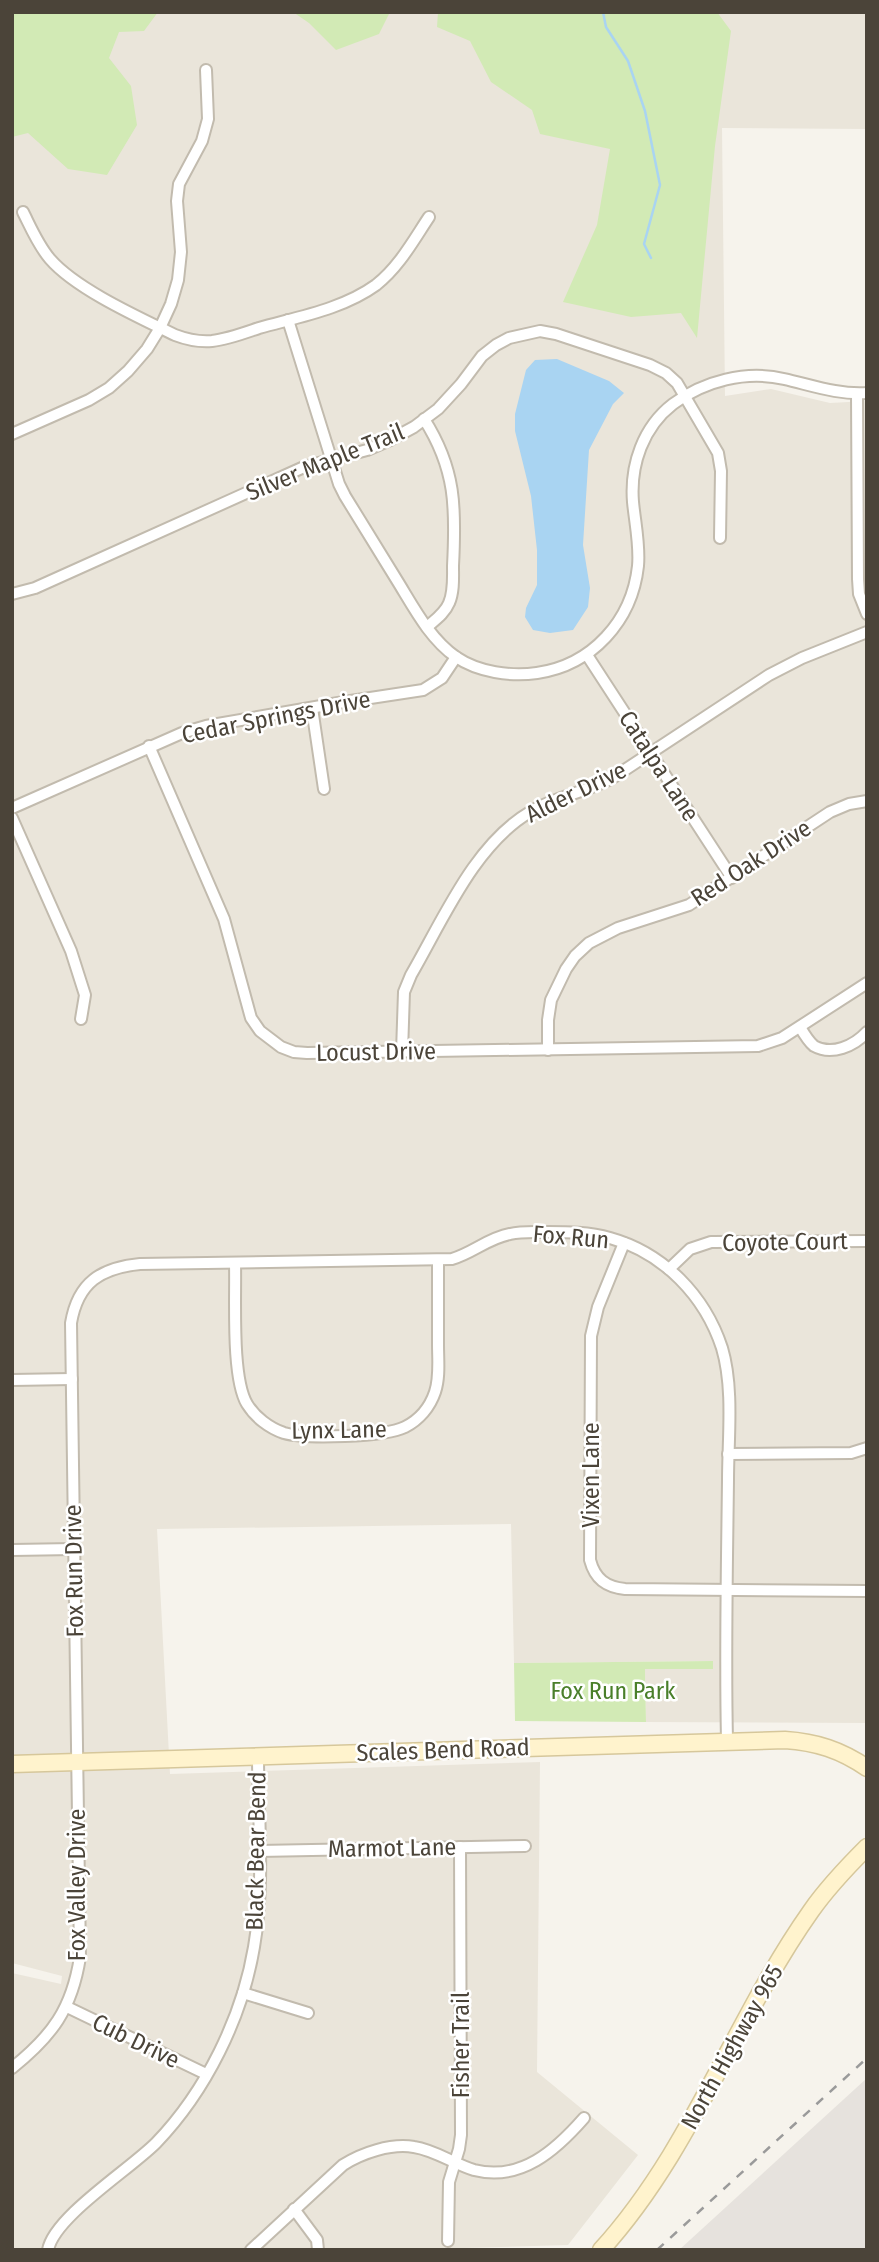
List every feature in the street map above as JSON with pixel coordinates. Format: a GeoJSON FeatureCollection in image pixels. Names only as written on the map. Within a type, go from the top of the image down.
{"type":"FeatureCollection","features":[{"type":"Feature","properties":{"kind":"street"},"geometry":{"type":"LineString","coordinates":[[12,434],[89,400],[109,388],[141,356],[172,304],[181,252],[177,201],[179,184],[202,141],[208,119],[206,70]]}},
{"type":"Feature","properties":{"kind":"street"},"geometry":{"type":"LineString","coordinates":[[23,212],[39,244],[64,274],[159,328],[188,340],[209,341],[347,302],[378,283],[402,258],[429,217]]}},
{"type":"Feature","properties":{"kind":"street"},"geometry":{"type":"LineString","coordinates":[[288,320],[345,496],[427,627],[456,657],[482,668],[517,674],[553,670],[587,654],[611,633],[625,611],[635,585],[639,548],[633,482],[640,446],[660,416],[686,396],[708,384],[727,379],[759,376],[781,378],[834,391],[862,394],[858,579],[859,594],[867,614]]}},
{"type":"Feature","properties":{"kind":"street","name":"Silver Maple Trail"},"geometry":{"type":"LineString","coordinates":[[12,594],[35,588],[304,467],[366,450],[390,440],[424,419],[454,393],[482,356],[495,345],[524,333],[540,331],[650,365],[666,373],[677,383],[718,453],[721,471],[720,538]]}},
{"type":"Feature","properties":{"kind":"street"},"geometry":{"type":"LineString","coordinates":[[424,419],[448,466],[453,486],[455,529],[450,601],[444,612],[427,627]]}},
{"type":"Feature","properties":{"kind":"street","name":"Alder Drive"},"geometry":{"type":"LineString","coordinates":[[402,1052],[404,992],[411,975],[475,864],[490,844],[530,811],[597,787],[769,675],[802,658],[867,632]]}},
{"type":"Feature","properties":{"kind":"street","name":"Catalpa Lane"},"geometry":{"type":"LineString","coordinates":[[587,654],[732,878]]}},
{"type":"Feature","properties":{"kind":"street","name":"Cedar Springs Drive"},"geometry":{"type":"LineString","coordinates":[[12,808],[149,746],[206,726],[423,690],[442,678],[456,657]]}},
{"type":"Feature","properties":{"kind":"street"},"geometry":{"type":"LineString","coordinates":[[313,708],[324,789]]}},
{"type":"Feature","properties":{"kind":"street","name":"Locust Drive"},"geometry":{"type":"LineString","coordinates":[[149,746],[224,919],[251,1018],[260,1031],[281,1047],[294,1052],[758,1046],[782,1038],[866,985]]}},
{"type":"Feature","properties":{"kind":"street","name":"Red Oak Drive"},"geometry":{"type":"LineString","coordinates":[[548,1049],[551,1000],[575,957],[589,943],[618,928],[689,905],[830,813],[849,804],[867,801]]}},
{"type":"Feature","properties":{"kind":"street"},"geometry":{"type":"LineString","coordinates":[[12,818],[79,973],[85,995],[81,1019]]}},
{"type":"Feature","properties":{"kind":"street"},"geometry":{"type":"LineString","coordinates":[[800,1027],[808,1041],[816,1047],[828,1049],[850,1046],[867,1032]]}},
{"type":"Feature","properties":{"kind":"street","name":"Fox Run"},"geometry":{"type":"LineString","coordinates":[[72,1379],[71,1323],[79,1297],[97,1276],[120,1266],[438,1260],[464,1255],[495,1238],[519,1232],[584,1233],[610,1238],[647,1254],[669,1269],[700,1302],[709,1316],[722,1351],[728,1388],[727,1740]]}},
{"type":"Feature","properties":{"kind":"street","name":"Coyote Court"},"geometry":{"type":"LineString","coordinates":[[669,1269],[691,1249],[712,1242],[867,1241]]}},
{"type":"Feature","properties":{"kind":"street","name":"Vixen Lane"},"geometry":{"type":"LineString","coordinates":[[624,1243],[598,1307],[591,1336],[592,1569],[604,1584],[612,1588],[867,1591]]}},
{"type":"Feature","properties":{"kind":"street","name":"Lynx Lane"},"geometry":{"type":"LineString","coordinates":[[235,1263],[239,1384],[255,1415],[265,1424],[286,1434],[376,1434],[391,1432],[415,1421],[429,1405],[435,1392],[438,1371],[438,1260]]}},
{"type":"Feature","properties":{"kind":"street"},"geometry":{"type":"LineString","coordinates":[[12,1380],[72,1379]]}},
{"type":"Feature","properties":{"kind":"street","name":"Fox Run Drive"},"geometry":{"type":"LineString","coordinates":[[72,1379],[76,1762]]}},
{"type":"Feature","properties":{"kind":"street"},"geometry":{"type":"LineString","coordinates":[[728,1454],[851,1453],[867,1448]]}},
{"type":"Feature","properties":{"kind":"street"},"geometry":{"type":"LineString","coordinates":[[12,1550],[74,1549]]}},
{"type":"Feature","properties":{"kind":"street","name":"Scales Bend Road"},"geometry":{"type":"LineString","coordinates":[[12,1764],[727,1740],[805,1741],[833,1749],[867,1768]]}},
{"type":"Feature","properties":{"kind":"street","name":"Black Bear Bend"},"geometry":{"type":"LineString","coordinates":[[48,2250],[57,2228],[71,2214],[157,2142],[187,2105],[228,2032],[243,1993],[257,1920],[258,1756]]}},
{"type":"Feature","properties":{"kind":"street","name":"Fox Valley Drive"},"geometry":{"type":"LineString","coordinates":[[12,2068],[45,2039],[67,2007],[74,1990],[80,1957],[76,1762]]}},
{"type":"Feature","properties":{"kind":"street","name":"Marmot Lane"},"geometry":{"type":"LineString","coordinates":[[259,1851],[525,1846]]}},
{"type":"Feature","properties":{"kind":"street","name":"Fisher Trail"},"geometry":{"type":"LineString","coordinates":[[447,2241],[447,2198],[461,2135],[460,1847]]}},
{"type":"Feature","properties":{"kind":"street","name":"North Highway 965"},"geometry":{"type":"LineString","coordinates":[[600,2250],[625,2222],[666,2165],[802,1924],[833,1882],[867,1847]]}},
{"type":"Feature","properties":{"kind":"street"},"geometry":{"type":"LineString","coordinates":[[243,1993],[309,2013]]}},
{"type":"Feature","properties":{"kind":"street","name":"Cub Drive"},"geometry":{"type":"LineString","coordinates":[[67,2007],[206,2074]]}},
{"type":"Feature","properties":{"kind":"street"},"geometry":{"type":"LineString","coordinates":[[251,2250],[343,2165],[357,2156],[413,2146],[475,2170],[490,2172],[523,2167],[562,2144],[584,2118]]}},
{"type":"Feature","properties":{"kind":"street"},"geometry":{"type":"LineString","coordinates":[[294,2209],[317,2240],[318,2250]]}},
{"type":"Feature","properties":{"kind":"shaded area"},"geometry":{"type":"Polygon","coordinates":[[[12,12],[867,12],[867,129],[722,128],[725,396],[771,389],[830,403],[867,401],[867,1723],[646,1722],[645,1669],[712,1669],[712,1661],[514,1663],[511,1524],[157,1529],[170,1774],[540,1762],[537,2072],[638,2155],[568,2245],[391,2250],[12,2250],[12,1973],[61,1984],[62,1976],[12,1963],[12,12]]]}},
{"type":"Feature","properties":{"kind":"shaded area"},"geometry":{"type":"Polygon","coordinates":[[[867,2078],[867,2250],[679,2250],[867,2078]]]}},
{"type":"Feature","properties":{"kind":"green space"},"geometry":{"type":"Polygon","coordinates":[[[12,12],[158,12],[144,31],[119,32],[109,58],[131,86],[137,125],[107,175],[68,169],[28,133],[12,137],[12,12]]]}},
{"type":"Feature","properties":{"kind":"green space"},"geometry":{"type":"Polygon","coordinates":[[[293,12],[390,12],[379,34],[336,50],[309,23],[293,12]]]}},
{"type":"Feature","properties":{"kind":"green space"},"geometry":{"type":"Polygon","coordinates":[[[438,12],[717,12],[731,31],[715,146],[697,338],[681,313],[631,317],[563,302],[597,225],[610,149],[540,134],[532,110],[491,82],[470,41],[437,27],[438,12]]]}},
{"type":"Feature","properties":{"kind":"green space","name":"Fox Run Park"},"geometry":{"type":"Polygon","coordinates":[[[713,1661],[713,1669],[645,1669],[646,1722],[515,1721],[514,1663],[713,1661]]]}},
{"type":"Feature","properties":{"kind":"water"},"geometry":{"type":"Polygon","coordinates":[[[557,359],[609,381],[624,393],[613,404],[589,450],[583,545],[590,588],[588,607],[573,630],[550,633],[533,630],[525,617],[526,608],[537,585],[537,550],[531,496],[515,431],[515,414],[526,370],[535,360],[557,359]]]}},
{"type":"Feature","properties":{"kind":"waterway"},"geometry":{"type":"LineString","coordinates":[[603,12],[606,27],[628,61],[645,111],[660,185],[644,244],[651,258]]}},
{"type":"Feature","properties":{"kind":"railway"},"geometry":{"type":"LineString","coordinates":[[657,2250],[867,2058]]}}]}
